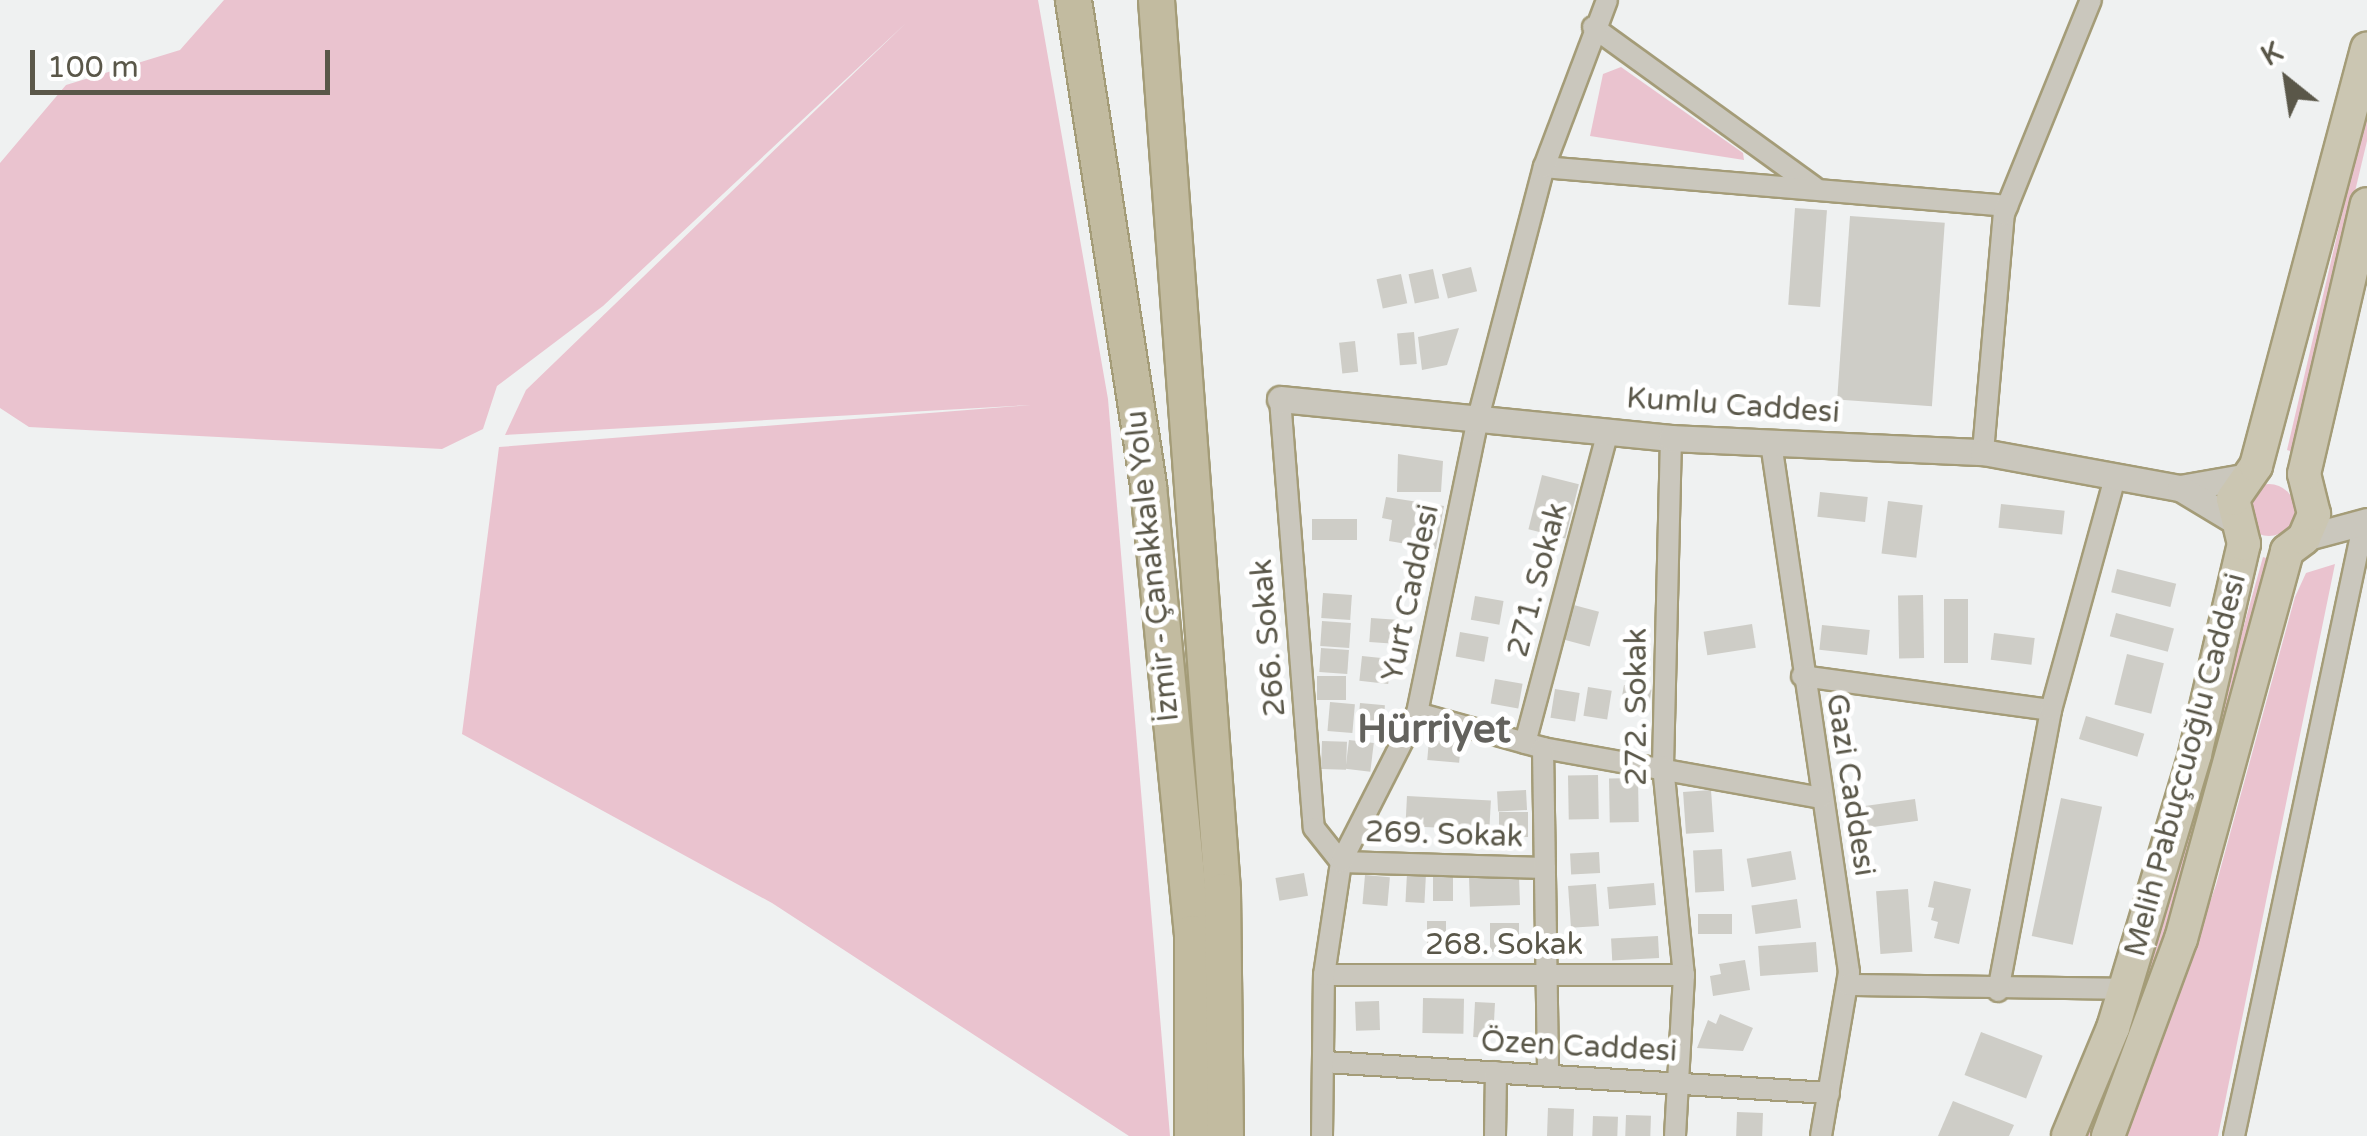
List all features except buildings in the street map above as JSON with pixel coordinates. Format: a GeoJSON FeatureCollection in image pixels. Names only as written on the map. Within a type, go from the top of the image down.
{"type":"FeatureCollection","features":[{"type":"Feature","properties":{"kind":"highway","name":"İzmir - Çanakkale Yolu"},"geometry":{"type":"LineString","coordinates":[[1073,0],[1148,486],[1192,933],[1192,1136]]}},
{"type":"Feature","properties":{"kind":"highway","name":"İzmir - Çanakkale Yolu"},"geometry":{"type":"LineString","coordinates":[[1156,0],[1222,891],[1226,1136]]}},
{"type":"Feature","properties":{"kind":"main road","name":"Melih Pabuçcuoğlu Caddesi"},"geometry":{"type":"LineString","coordinates":[[2068,1136],[2126,989],[2195,754],[2238,532],[2233,499],[2250,471],[2367,48]]}},
{"type":"Feature","properties":{"kind":"main road","name":"Melih Pabuçcuoğlu Caddesi"},"geometry":{"type":"LineString","coordinates":[[2108,1136],[2181,939],[2295,544],[2367,204]]}},
{"type":"Feature","properties":{"kind":"main road"},"geometry":{"type":"LineString","coordinates":[[2250,471],[2286,465],[2310,487]]}},
{"type":"Feature","properties":{"kind":"main road"},"geometry":{"type":"LineString","coordinates":[[2238,532],[2295,544]]}},
{"type":"Feature","properties":{"kind":"street","name":"Yurt Caddesi"},"geometry":{"type":"LineString","coordinates":[[1322,1136],[1324,975],[1342,862],[1417,713],[1478,418],[1544,167],[1593,27],[1607,0]]}},
{"type":"Feature","properties":{"kind":"street"},"geometry":{"type":"LineString","coordinates":[[1983,452],[2007,206],[2091,0]]}},
{"type":"Feature","properties":{"kind":"street"},"geometry":{"type":"LineString","coordinates":[[1593,27],[1818,189]]}},
{"type":"Feature","properties":{"kind":"street"},"geometry":{"type":"LineString","coordinates":[[1544,167],[2007,206]]}},
{"type":"Feature","properties":{"kind":"street","name":"Kumlu Caddesi"},"geometry":{"type":"LineString","coordinates":[[1280,399],[1671,438],[1983,452],[2180,488]]}},
{"type":"Feature","properties":{"kind":"street","name":"266. Sokak"},"geometry":{"type":"LineString","coordinates":[[1280,399],[1314,828],[1342,862]]}},
{"type":"Feature","properties":{"kind":"street","name":"271. Sokak"},"geometry":{"type":"LineString","coordinates":[[1548,1076],[1544,868],[1534,746],[1608,431]]}},
{"type":"Feature","properties":{"kind":"street","name":"272. Sokak"},"geometry":{"type":"LineString","coordinates":[[1671,438],[1663,766],[1684,975],[1675,1136]]}},
{"type":"Feature","properties":{"kind":"street","name":"Gazi Caddesi"},"geometry":{"type":"LineString","coordinates":[[1771,442],[1847,984],[1821,1136]]}},
{"type":"Feature","properties":{"kind":"street"},"geometry":{"type":"LineString","coordinates":[[2180,488],[2250,471]]}},
{"type":"Feature","properties":{"kind":"street"},"geometry":{"type":"LineString","coordinates":[[1998,991],[2050,710],[2115,477]]}},
{"type":"Feature","properties":{"kind":"street"},"geometry":{"type":"LineString","coordinates":[[2310,487],[2365,521]]}},
{"type":"Feature","properties":{"kind":"street"},"geometry":{"type":"LineString","coordinates":[[2180,488],[2238,532]]}},
{"type":"Feature","properties":{"kind":"street"},"geometry":{"type":"LineString","coordinates":[[2295,544],[2365,521]]}},
{"type":"Feature","properties":{"kind":"street"},"geometry":{"type":"LineString","coordinates":[[2234,1136],[2365,521]]}},
{"type":"Feature","properties":{"kind":"street"},"geometry":{"type":"LineString","coordinates":[[1802,676],[2050,710]]}},
{"type":"Feature","properties":{"kind":"street"},"geometry":{"type":"LineString","coordinates":[[1417,713],[1534,746],[1663,766],[1821,798]]}},
{"type":"Feature","properties":{"kind":"street","name":"269. Sokak"},"geometry":{"type":"LineString","coordinates":[[1342,862],[1544,868]]}},
{"type":"Feature","properties":{"kind":"street","name":"268. Sokak"},"geometry":{"type":"LineString","coordinates":[[1324,975],[1684,975]]}},
{"type":"Feature","properties":{"kind":"street"},"geometry":{"type":"LineString","coordinates":[[1847,984],[1998,991],[2126,989]]}},
{"type":"Feature","properties":{"kind":"street","name":"Özen Caddesi"},"geometry":{"type":"LineString","coordinates":[[1324,1062],[1829,1092]]}},
{"type":"Feature","properties":{"kind":"street"},"geometry":{"type":"LineString","coordinates":[[1495,1136],[1496,1072]]}},
{"type":"Feature","properties":{"kind":"shaded area"},"geometry":{"type":"Polygon","coordinates":[[[224,0],[1038,0],[1108,399],[1170,1136],[1129,1136],[772,903],[462,734],[499,447],[1031,405],[505,435],[526,390],[906,23],[603,306],[497,386],[483,429],[442,449],[29,427],[0,408],[0,163],[66,85],[180,50],[224,0]]]}},
{"type":"Feature","properties":{"kind":"shaded area"},"geometry":{"type":"Polygon","coordinates":[[[1621,67],[1743,153],[1744,160],[1590,136],[1603,74],[1621,67]]]}},
{"type":"Feature","properties":{"kind":"shaded area"},"geometry":{"type":"Polygon","coordinates":[[[2367,107],[2367,141],[2293,452],[2287,450],[2367,107]]]}},
{"type":"Feature","properties":{"kind":"shaded area"},"geometry":{"type":"Polygon","coordinates":[[[2269,484],[2287,492],[2295,510],[2287,528],[2269,536],[2251,528],[2243,510],[2251,492],[2269,484]]]}},
{"type":"Feature","properties":{"kind":"shaded area"},"geometry":{"type":"Polygon","coordinates":[[[2263,557],[2269,559],[2202,819],[2142,1013],[2091,1136],[2081,1136],[2159,931],[2263,557]]]}},
{"type":"Feature","properties":{"kind":"shaded area"},"geometry":{"type":"Polygon","coordinates":[[[2335,564],[2218,1136],[2126,1136],[2216,885],[2295,597],[2306,573],[2335,564]]]}},
{"type":"Feature","properties":{"kind":"district","name":"Hürriyet"},"geometry":{"type":"Point","coordinates":[1434,729]}}]}
